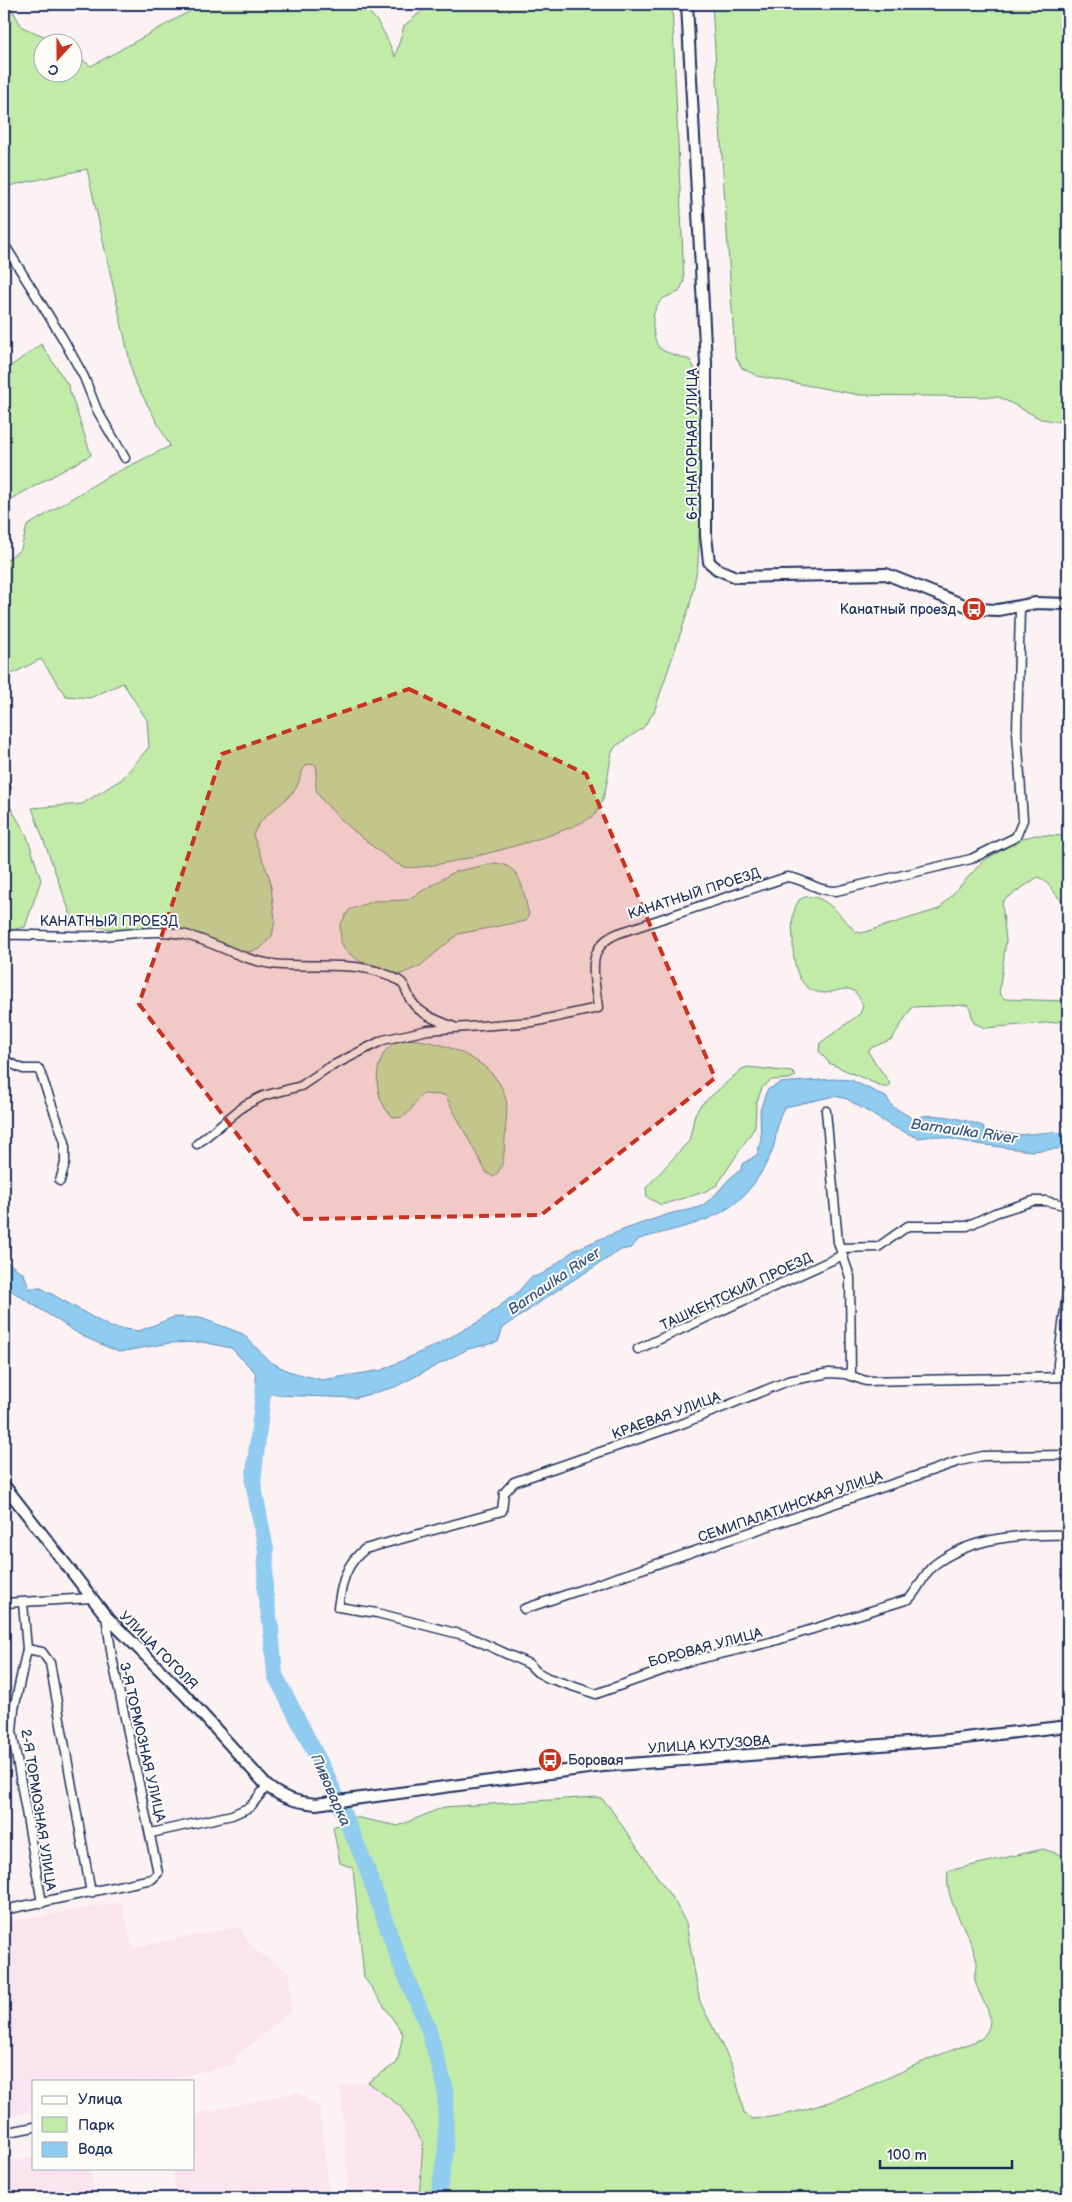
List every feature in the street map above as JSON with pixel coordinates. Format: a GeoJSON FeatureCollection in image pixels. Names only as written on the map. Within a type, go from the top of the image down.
{"type":"FeatureCollection","features":[{"type":"Feature","properties":{"kind":"main road","name":"6-Я НАГОРНАЯ УЛИЦА"},"geometry":{"type":"LineString","coordinates":[[687,4],[706,363],[706,536],[709,562],[717,570],[736,577],[886,574],[974,609],[998,610],[1020,608]]}},
{"type":"Feature","properties":{"kind":"main road"},"geometry":{"type":"LineString","coordinates":[[1020,608],[1036,604],[1068,604]]}},
{"type":"Feature","properties":{"kind":"main road","name":"УЛИЦА ГОГОЛЯ"},"geometry":{"type":"LineString","coordinates":[[4,1485],[106,1616],[185,1695],[267,1786]]}},
{"type":"Feature","properties":{"kind":"main road","name":"УЛИЦА КУТУЗОВА"},"geometry":{"type":"LineString","coordinates":[[267,1786],[278,1795],[297,1802],[316,1804],[603,1766],[947,1740],[1068,1726]]}},
{"type":"Feature","properties":{"kind":"street"},"geometry":{"type":"LineString","coordinates":[[4,244],[62,337],[84,377],[97,410],[125,458]]}},
{"type":"Feature","properties":{"kind":"street","name":"КАНАТНЫЙ ПРОЕЗД"},"geometry":{"type":"LineString","coordinates":[[197,1144],[245,1105],[262,1096],[301,1086],[332,1066],[383,1040],[428,1030],[533,1022],[598,1008],[594,964],[596,949],[606,938],[619,932],[787,878],[798,878],[816,889],[836,891],[971,859],[1016,837],[1023,820],[1017,732],[1020,608]]}},
{"type":"Feature","properties":{"kind":"street","name":"КАНАТНЫЙ ПРОЕЗД"},"geometry":{"type":"LineString","coordinates":[[4,935],[100,936],[170,932],[186,935],[231,953],[271,964],[344,966],[376,972],[398,980],[404,985],[409,997],[418,1009],[457,1028]]}},
{"type":"Feature","properties":{"kind":"street"},"geometry":{"type":"LineString","coordinates":[[4,1060],[23,1069],[40,1069],[66,1142],[65,1163],[60,1181]]}},
{"type":"Feature","properties":{"kind":"street"},"geometry":{"type":"LineString","coordinates":[[826,1111],[842,1252],[850,1277],[851,1376]]}},
{"type":"Feature","properties":{"kind":"street","name":"ТАШКЕНТСКИЙ ПРОЕЗД"},"geometry":{"type":"LineString","coordinates":[[638,1349],[842,1252],[878,1247],[908,1226],[967,1226],[995,1213],[1033,1201],[1046,1200],[1068,1206]]}},
{"type":"Feature","properties":{"kind":"street"},"geometry":{"type":"LineString","coordinates":[[1058,1377],[1058,1363],[1068,1286]]}},
{"type":"Feature","properties":{"kind":"street","name":"КРАЕВАЯ УЛИЦА"},"geometry":{"type":"LineString","coordinates":[[338,1607],[346,1571],[355,1557],[371,1546],[502,1511],[504,1493],[514,1482],[684,1423],[788,1381],[821,1374],[851,1376],[866,1381],[1068,1377]]}},
{"type":"Feature","properties":{"kind":"street","name":"СЕМИПАЛАТИНСКАЯ УЛИЦА"},"geometry":{"type":"LineString","coordinates":[[524,1609],[960,1461],[983,1456],[1068,1455]]}},
{"type":"Feature","properties":{"kind":"street","name":"БОРОВАЯ УЛИЦА"},"geometry":{"type":"LineString","coordinates":[[338,1607],[377,1613],[467,1636],[529,1664],[537,1672],[548,1678],[596,1694],[686,1662],[771,1642],[910,1598],[917,1592],[934,1566],[975,1544],[1012,1536],[1068,1535]]}},
{"type":"Feature","properties":{"kind":"street"},"geometry":{"type":"LineString","coordinates":[[4,1603],[92,1598]]}},
{"type":"Feature","properties":{"kind":"street","name":"2-Я ТОРМОЗНАЯ УЛИЦА"},"geometry":{"type":"LineString","coordinates":[[23,1603],[27,1649],[14,1709],[12,1731],[42,1903]]}},
{"type":"Feature","properties":{"kind":"street","name":"3-Я ТОРМОЗНАЯ УЛИЦА"},"geometry":{"type":"LineString","coordinates":[[92,1893],[152,1879],[158,1873],[112,1657],[106,1616]]}},
{"type":"Feature","properties":{"kind":"street"},"geometry":{"type":"LineString","coordinates":[[4,1910],[92,1893],[50,1663],[42,1652],[27,1649]]}},
{"type":"Feature","properties":{"kind":"street"},"geometry":{"type":"LineString","coordinates":[[151,1833],[232,1815],[250,1807],[267,1786]]}},
{"type":"Feature","properties":{"kind":"street"},"geometry":{"type":"LineString","coordinates":[[4,2133],[32,2127]]}},
{"type":"Feature","properties":{"kind":"highlighted area"},"geometry":{"type":"Polygon","coordinates":[[[409,689],[586,774],[715,1078],[541,1215],[301,1219],[139,1004],[222,754],[409,689]]]}},
{"type":"Feature","properties":{"kind":"shaded area"},"geometry":{"type":"Polygon","coordinates":[[[121,1902],[133,1948],[239,1927],[252,1948],[290,1973],[291,2010],[241,2053],[235,2054],[236,2064],[164,2080],[32,2080],[32,2111],[4,2117],[4,1923],[121,1902]]]}},
{"type":"Feature","properties":{"kind":"shaded area"},"geometry":{"type":"Polygon","coordinates":[[[368,2082],[401,2107],[423,2143],[419,2198],[349,2198],[341,2086],[368,2082]]]}},
{"type":"Feature","properties":{"kind":"shaded area"},"geometry":{"type":"Polygon","coordinates":[[[297,2092],[319,2107],[330,2198],[177,2198],[171,2170],[195,2170],[195,2115],[297,2092]]]}},
{"type":"Feature","properties":{"kind":"shaded area"},"geometry":{"type":"Polygon","coordinates":[[[32,2157],[32,2170],[89,2170],[96,2198],[4,2198],[4,2163],[32,2157]]]}},
{"type":"Feature","properties":{"kind":"green space"},"geometry":{"type":"Polygon","coordinates":[[[4,4],[9,4],[22,27],[34,32],[32,32],[32,82],[82,82],[82,60],[91,66],[203,4],[356,4],[370,13],[375,19],[385,34],[395,57],[404,26],[430,4],[672,4],[684,281],[679,292],[664,298],[659,303],[654,315],[653,329],[659,348],[690,360],[697,373],[702,465],[698,564],[690,605],[654,712],[643,728],[616,746],[612,752],[605,793],[595,814],[583,822],[562,831],[502,850],[441,864],[404,867],[372,846],[332,811],[318,794],[316,787],[316,765],[308,764],[303,770],[294,791],[266,816],[253,835],[270,879],[275,920],[272,936],[260,949],[243,953],[186,938],[74,924],[32,808],[82,804],[122,779],[149,747],[147,720],[123,683],[90,698],[66,696],[41,659],[4,678],[4,562],[21,549],[27,526],[105,478],[170,446],[134,380],[87,169],[4,187],[4,4]]]}},
{"type":"Feature","properties":{"kind":"green space"},"geometry":{"type":"Polygon","coordinates":[[[712,4],[1068,4],[1068,423],[1041,419],[999,397],[860,395],[757,376],[742,368],[735,355],[712,4]]]}},
{"type":"Feature","properties":{"kind":"green space"},"geometry":{"type":"Polygon","coordinates":[[[41,344],[68,385],[91,455],[4,503],[4,371],[41,344]]]}},
{"type":"Feature","properties":{"kind":"green space"},"geometry":{"type":"Polygon","coordinates":[[[4,796],[27,836],[41,880],[25,927],[7,931],[4,931],[4,796]]]}},
{"type":"Feature","properties":{"kind":"green space"},"geometry":{"type":"Polygon","coordinates":[[[1036,835],[1068,836],[1068,905],[1038,877],[1004,900],[1002,904],[1006,941],[999,993],[1005,999],[1064,1001],[1068,1005],[1065,1018],[1057,1022],[985,1028],[974,1023],[967,1005],[912,1007],[892,1039],[871,1048],[868,1052],[889,1082],[890,1087],[883,1087],[829,1063],[819,1051],[820,1043],[860,1014],[863,1006],[858,995],[852,990],[843,989],[826,993],[816,992],[802,982],[798,975],[794,958],[792,930],[795,910],[799,900],[815,897],[823,900],[856,932],[862,933],[939,909],[983,861],[1020,839],[1036,835]]]}},
{"type":"Feature","properties":{"kind":"green space"},"geometry":{"type":"Polygon","coordinates":[[[495,863],[511,869],[520,881],[529,914],[526,921],[458,934],[420,966],[401,974],[390,973],[359,961],[346,951],[341,942],[340,925],[349,910],[373,901],[407,900],[454,872],[495,863]]]}},
{"type":"Feature","properties":{"kind":"green space"},"geometry":{"type":"Polygon","coordinates":[[[404,1039],[418,1040],[448,1047],[478,1062],[490,1071],[499,1083],[507,1106],[502,1165],[493,1177],[486,1172],[445,1095],[422,1094],[410,1111],[399,1118],[393,1117],[386,1109],[380,1098],[378,1086],[380,1062],[385,1052],[393,1044],[404,1039]]]}},
{"type":"Feature","properties":{"kind":"green space"},"geometry":{"type":"Polygon","coordinates":[[[748,1067],[792,1072],[796,1076],[789,1079],[771,1080],[762,1088],[756,1104],[755,1127],[717,1185],[704,1192],[661,1205],[647,1197],[646,1188],[689,1141],[695,1114],[700,1106],[742,1069],[748,1067]]]}},
{"type":"Feature","properties":{"kind":"green space"},"geometry":{"type":"Polygon","coordinates":[[[601,1798],[608,1805],[676,1904],[686,1923],[700,2002],[733,2067],[744,2113],[752,2119],[796,2112],[817,2106],[981,2039],[990,2024],[990,2017],[975,1980],[977,1962],[974,1951],[950,1895],[948,1871],[1043,1849],[1068,1857],[1068,2198],[419,2198],[423,2143],[401,2107],[368,2082],[397,2063],[403,2034],[364,1977],[353,1868],[340,1863],[333,1827],[355,1817],[398,1826],[444,1807],[601,1798]]]}},
{"type":"Feature","properties":{"kind":"water","name":"Barnaulka River"},"geometry":{"type":"Polygon","coordinates":[[[833,1079],[851,1080],[886,1097],[893,1107],[914,1119],[929,1115],[948,1117],[983,1126],[984,1130],[1017,1135],[1053,1132],[1068,1134],[1068,1148],[1031,1151],[977,1144],[936,1136],[918,1138],[891,1126],[847,1099],[835,1096],[785,1107],[778,1123],[771,1154],[759,1176],[746,1193],[732,1205],[701,1222],[639,1239],[631,1248],[621,1250],[559,1289],[503,1328],[498,1342],[468,1349],[395,1387],[355,1398],[276,1395],[257,1389],[255,1372],[231,1348],[203,1342],[170,1343],[119,1352],[82,1336],[4,1286],[4,1260],[24,1274],[29,1288],[41,1288],[110,1327],[139,1331],[174,1317],[201,1318],[243,1334],[269,1361],[288,1371],[322,1380],[382,1370],[438,1344],[480,1321],[518,1292],[531,1277],[543,1273],[573,1251],[635,1226],[669,1214],[699,1207],[706,1203],[730,1178],[741,1170],[742,1164],[757,1155],[761,1139],[760,1110],[767,1090],[780,1083],[833,1079]]]}},
{"type":"Feature","properties":{"kind":"waterway","name":"Пивоварка"},"geometry":{"type":"LineString","coordinates":[[265,1375],[253,1482],[266,1550],[265,1591],[275,1675],[327,1776],[364,1861],[400,1963],[427,2025],[445,2086],[446,2149],[438,2198]]}},
{"type":"Feature","properties":{"kind":"place","name":"Канатный проезд"},"geometry":{"type":"Point","coordinates":[974,609]}},
{"type":"Feature","properties":{"kind":"place","name":"Боровая"},"geometry":{"type":"Point","coordinates":[550,1760]}}]}
